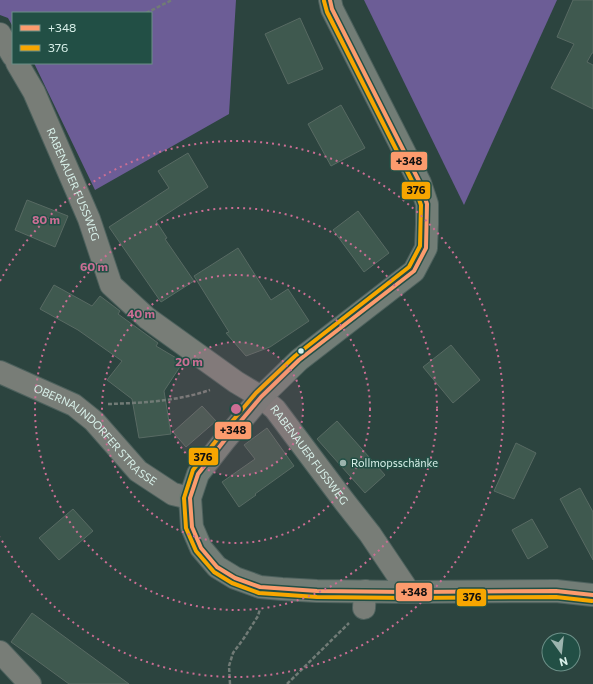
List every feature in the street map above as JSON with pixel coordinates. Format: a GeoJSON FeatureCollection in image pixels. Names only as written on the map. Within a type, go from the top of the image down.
{"type":"FeatureCollection","features":[{"type":"Feature","properties":{"kind":"main road"},"geometry":{"type":"LineString","coordinates":[[330,0],[332,9],[420,183],[427,204],[426,248],[414,271],[299,360],[261,397],[198,474],[190,498],[192,527],[201,548],[217,567],[235,578],[262,587],[318,591],[364,599],[409,592],[556,591],[593,595]]}},
{"type":"Feature","properties":{"kind":"street"},"geometry":{"type":"LineString","coordinates":[[0,34],[12,54]]}},
{"type":"Feature","properties":{"kind":"street","name":"RABENAUER FUSSWEG"},"geometry":{"type":"LineString","coordinates":[[18,64],[34,92],[89,219],[111,285],[147,318],[276,409],[370,534],[409,592]]}},
{"type":"Feature","properties":{"kind":"street","name":"OBERNAUNDORFER STRASSE"},"geometry":{"type":"LineString","coordinates":[[0,372],[74,405],[94,421],[138,471],[172,494],[190,498]]}},
{"type":"Feature","properties":{"kind":"street"},"geometry":{"type":"LineString","coordinates":[[0,652],[30,684]]}},
{"type":"Feature","properties":{"kind":"path"},"geometry":{"type":"LineString","coordinates":[[148,12],[172,0]]}},
{"type":"Feature","properties":{"kind":"path"},"geometry":{"type":"LineString","coordinates":[[74,405],[139,403],[170,399],[202,393],[236,382]]}},
{"type":"Feature","properties":{"kind":"path"},"geometry":{"type":"LineString","coordinates":[[230,684],[229,666],[233,653],[258,616],[261,606],[262,587]]}},
{"type":"Feature","properties":{"kind":"path"},"geometry":{"type":"LineString","coordinates":[[287,684],[364,599]]}},
{"type":"Feature","properties":{"kind":"shaded area"},"geometry":{"type":"Polygon","coordinates":[[[0,0],[236,0],[229,114],[95,190],[34,64],[152,64],[152,12],[12,12],[12,25],[8,18],[0,15],[0,0]]]}},
{"type":"Feature","properties":{"kind":"shaded area"},"geometry":{"type":"Polygon","coordinates":[[[364,0],[557,0],[464,205],[364,0]]]}},
{"type":"Feature","properties":{"kind":"building"},"geometry":{"type":"Polygon","coordinates":[[[573,0],[593,0],[593,53],[587,62],[593,65],[593,109],[551,88],[574,44],[557,37],[573,0]]]}},
{"type":"Feature","properties":{"kind":"building"},"geometry":{"type":"Polygon","coordinates":[[[300,18],[323,69],[288,84],[265,34],[300,18]]]}},
{"type":"Feature","properties":{"kind":"building"},"geometry":{"type":"Polygon","coordinates":[[[341,105],[365,148],[331,166],[308,124],[341,105]]]}},
{"type":"Feature","properties":{"kind":"building"},"geometry":{"type":"Polygon","coordinates":[[[188,153],[208,187],[156,221],[167,238],[165,239],[194,281],[161,302],[109,227],[169,188],[158,171],[188,153]]]}},
{"type":"Feature","properties":{"kind":"building"},"geometry":{"type":"Polygon","coordinates":[[[27,200],[68,216],[55,247],[15,230],[27,200]]]}},
{"type":"Feature","properties":{"kind":"building"},"geometry":{"type":"Polygon","coordinates":[[[358,211],[389,253],[364,272],[333,230],[358,211]]]}},
{"type":"Feature","properties":{"kind":"building"},"geometry":{"type":"Polygon","coordinates":[[[238,248],[271,300],[288,289],[309,321],[270,347],[246,356],[226,333],[229,332],[194,276],[238,248]]]}},
{"type":"Feature","properties":{"kind":"building"},"geometry":{"type":"Polygon","coordinates":[[[54,285],[92,306],[100,296],[120,311],[118,314],[158,343],[156,346],[183,362],[164,391],[171,434],[139,438],[132,399],[107,380],[122,361],[78,330],[40,309],[54,285]]]}},
{"type":"Feature","properties":{"kind":"building"},"geometry":{"type":"Polygon","coordinates":[[[451,345],[480,380],[453,403],[423,367],[451,345]]]}},
{"type":"Feature","properties":{"kind":"building"},"geometry":{"type":"Polygon","coordinates":[[[202,406],[216,421],[186,447],[173,432],[202,406]]]}},
{"type":"Feature","properties":{"kind":"building"},"geometry":{"type":"Polygon","coordinates":[[[337,421],[385,475],[365,493],[317,439],[337,421]]]}},
{"type":"Feature","properties":{"kind":"building"},"geometry":{"type":"Polygon","coordinates":[[[267,428],[294,466],[239,507],[222,482],[255,459],[244,445],[267,428]]]}},
{"type":"Feature","properties":{"kind":"building"},"geometry":{"type":"Polygon","coordinates":[[[516,443],[536,453],[514,499],[494,491],[516,443]]]}},
{"type":"Feature","properties":{"kind":"building"},"geometry":{"type":"Polygon","coordinates":[[[580,488],[593,512],[593,560],[560,499],[580,488]]]}},
{"type":"Feature","properties":{"kind":"building"},"geometry":{"type":"Polygon","coordinates":[[[73,509],[93,531],[59,560],[39,538],[73,509]]]}},
{"type":"Feature","properties":{"kind":"building"},"geometry":{"type":"Polygon","coordinates":[[[532,519],[548,547],[528,559],[512,530],[532,519]]]}},
{"type":"Feature","properties":{"kind":"building"},"geometry":{"type":"Polygon","coordinates":[[[32,613],[129,684],[69,684],[11,642],[32,613]]]}},
{"type":"Feature","properties":{"kind":"transit line","name":"+348"},"geometry":{"type":"LineString","coordinates":[[330,0],[332,9],[420,183],[427,204],[426,248],[414,271],[299,360],[261,397],[198,474],[190,498],[192,527],[201,548],[217,567],[235,578],[260,587],[317,591],[556,591],[593,595]]}},
{"type":"Feature","properties":{"kind":"transit line","name":"376"},"geometry":{"type":"LineString","coordinates":[[324,1],[327,12],[414,185],[421,205],[420,246],[409,267],[295,356],[256,393],[193,470],[184,498],[186,528],[196,551],[214,572],[232,583],[259,593],[317,597],[556,597],[592,601]]}},
{"type":"Feature","properties":{"kind":"place","name":"Rollmopsschänke"},"geometry":{"type":"Point","coordinates":[343,463]}}]}
